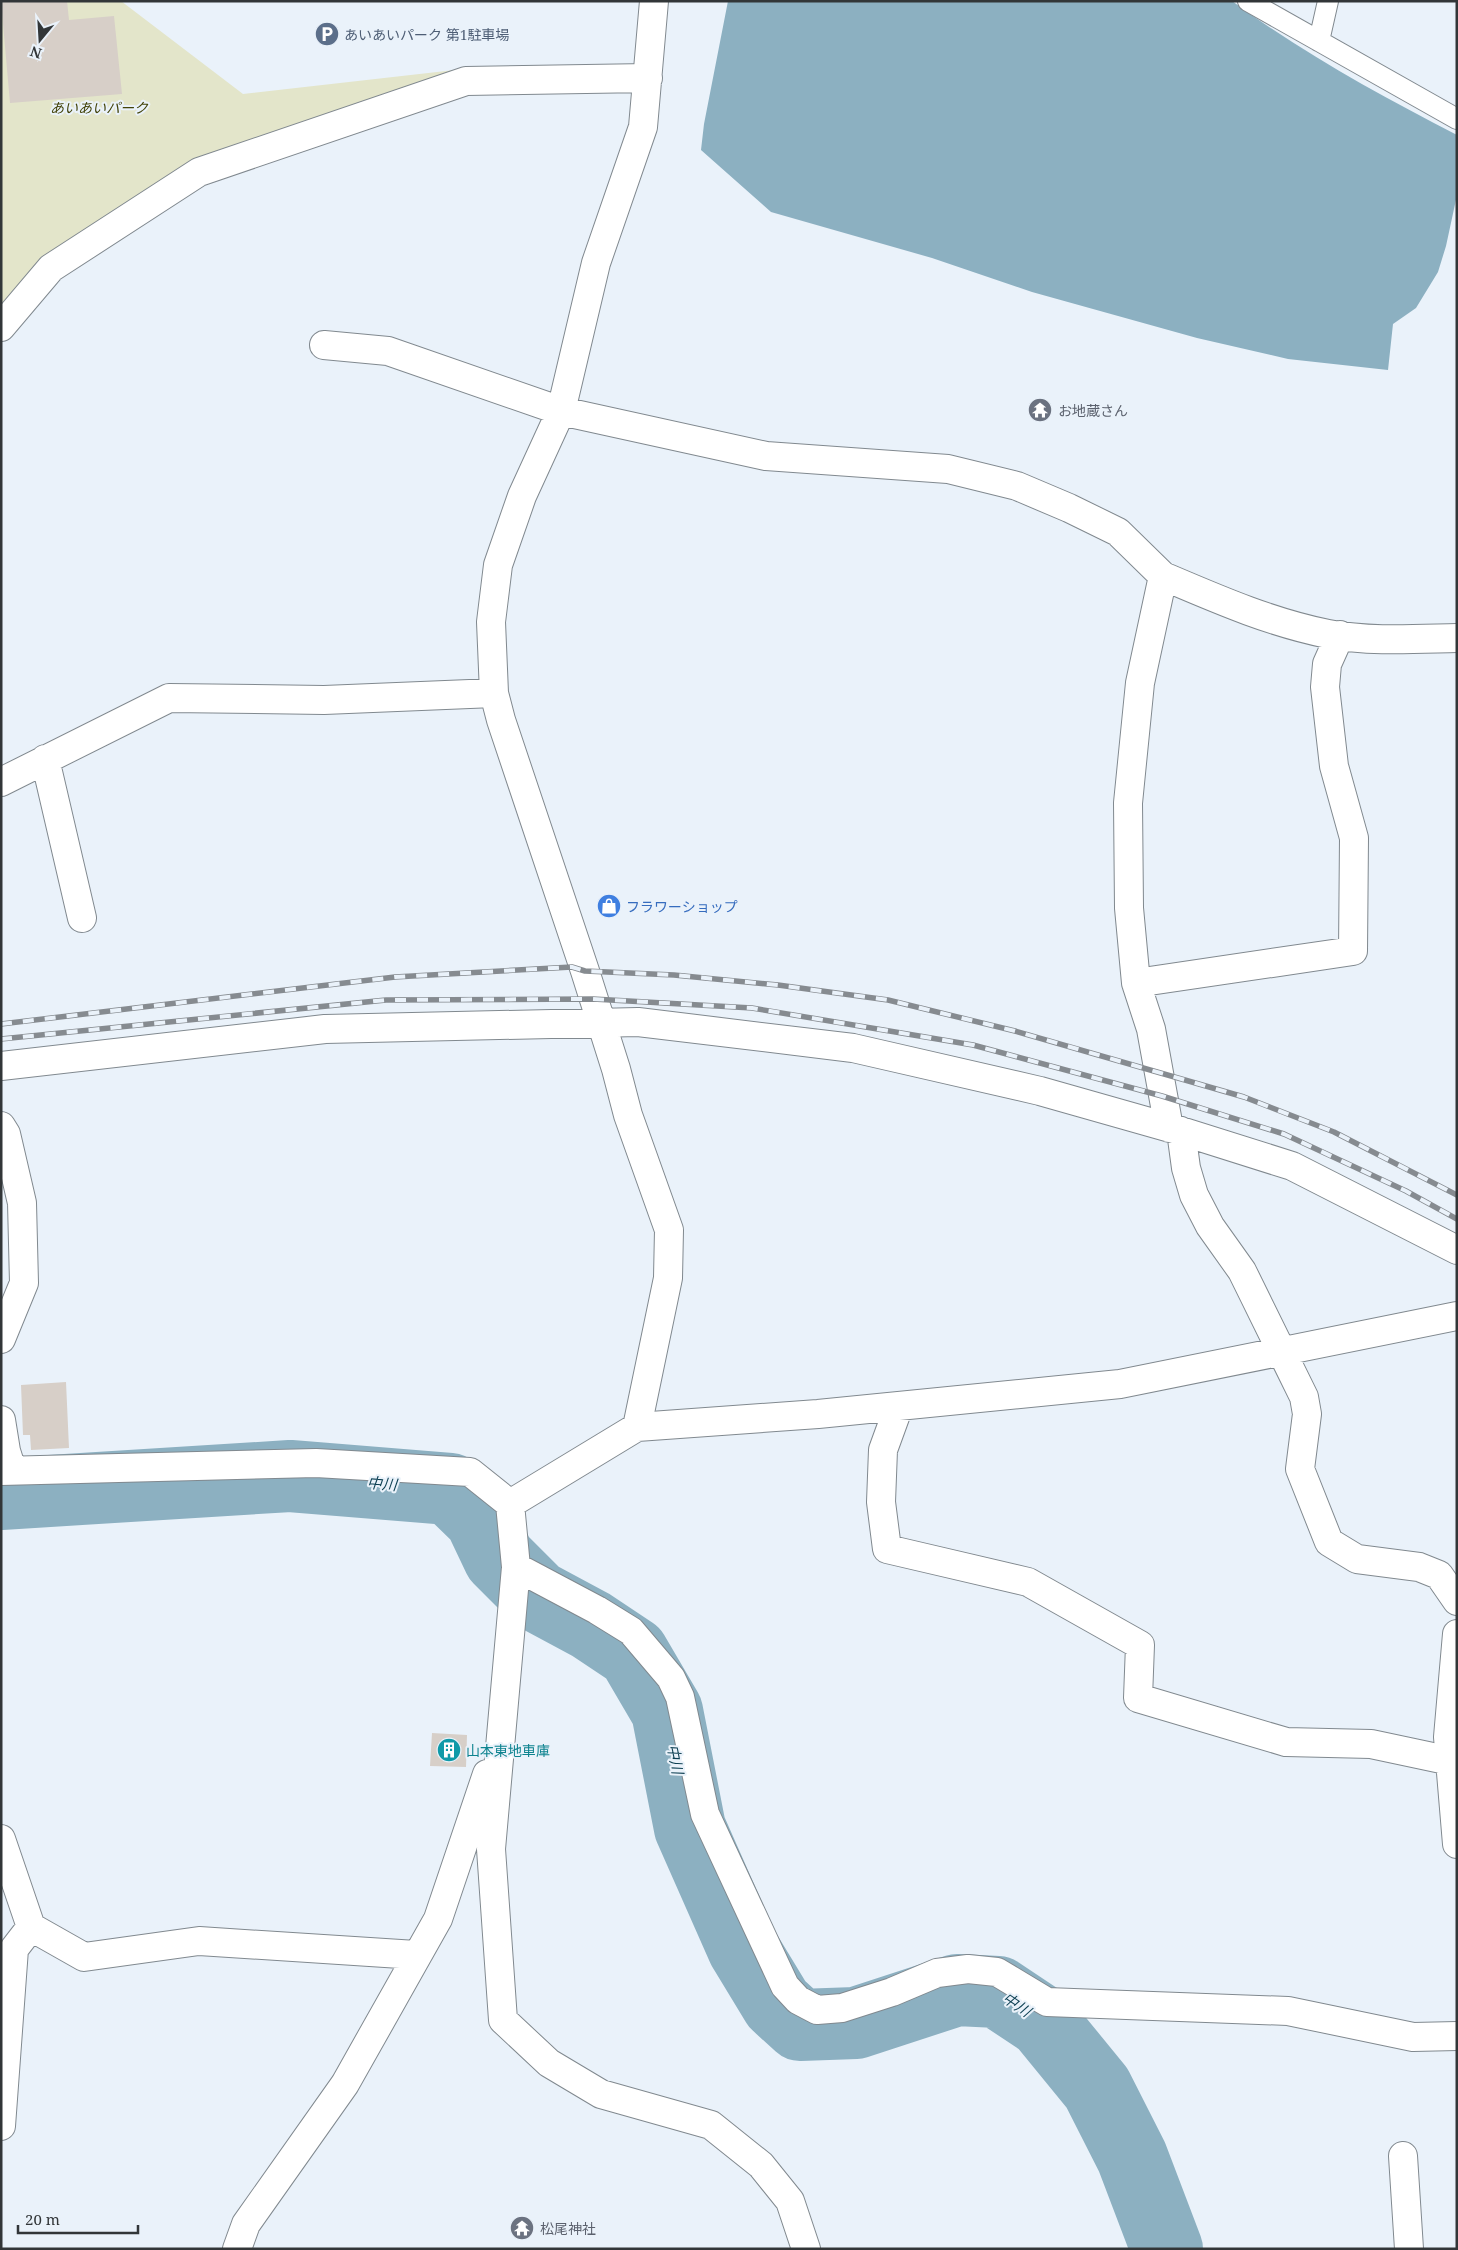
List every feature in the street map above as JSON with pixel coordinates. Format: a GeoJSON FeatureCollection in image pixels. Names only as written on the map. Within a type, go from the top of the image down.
{"type":"FeatureCollection","features":[{"type":"Feature","properties":{"kind":"street"},"geometry":{"type":"LineString","coordinates":[[637,1428],[668,1278],[669,1230],[628,1115],[602,1024],[494,693],[491,622],[498,565],[522,496],[561,410],[596,263],[643,127],[654,1]]}},
{"type":"Feature","properties":{"kind":"street"},"geometry":{"type":"LineString","coordinates":[[1,327],[52,268],[198,172],[466,81],[648,78]]}},
{"type":"Feature","properties":{"kind":"street"},"geometry":{"type":"LineString","coordinates":[[324,345],[388,351],[561,410],[766,456],[948,469],[1017,486],[1070,508],[1118,532],[1163,576],[1259,616],[1340,635],[1380,639],[1457,638]]}},
{"type":"Feature","properties":{"kind":"street"},"geometry":{"type":"LineString","coordinates":[[1163,576],[1140,683],[1128,803],[1129,908],[1136,983],[1151,1029],[1186,1168],[1194,1195],[1210,1226],[1242,1272],[1280,1352],[1304,1397],[1307,1414],[1300,1469],[1329,1542],[1357,1559],[1419,1566],[1439,1575],[1457,1601]]}},
{"type":"Feature","properties":{"kind":"street"},"geometry":{"type":"LineString","coordinates":[[1136,983],[1353,952],[1354,838],[1334,766],[1325,687],[1327,664],[1340,635]]}},
{"type":"Feature","properties":{"kind":"street"},"geometry":{"type":"LineString","coordinates":[[1,782],[169,698],[324,700],[494,693]]}},
{"type":"Feature","properties":{"kind":"street"},"geometry":{"type":"LineString","coordinates":[[45,759],[82,918]]}},
{"type":"Feature","properties":{"kind":"street"},"geometry":{"type":"LineString","coordinates":[[1,1066],[325,1029],[638,1022],[853,1048],[1040,1091],[1175,1129],[1292,1166],[1457,1250]]}},
{"type":"Feature","properties":{"kind":"street"},"geometry":{"type":"LineString","coordinates":[[1,1126],[6,1134],[22,1203],[24,1283],[4,1327]]}},
{"type":"Feature","properties":{"kind":"street"},"geometry":{"type":"LineString","coordinates":[[510,1504],[637,1428],[899,1406],[1120,1384],[1457,1316]]}},
{"type":"Feature","properties":{"kind":"street"},"geometry":{"type":"LineString","coordinates":[[899,1406],[883,1450],[881,1502],[888,1549],[1028,1582],[1140,1645],[1138,1698],[1286,1742],[1371,1744],[1451,1761]]}},
{"type":"Feature","properties":{"kind":"street"},"geometry":{"type":"LineString","coordinates":[[1,1420],[7,1470],[316,1463],[470,1472],[510,1504],[516,1567],[491,1849],[503,2020],[549,2063],[601,2094],[711,2125],[761,2165],[790,2201],[806,2249]]}},
{"type":"Feature","properties":{"kind":"street"},"geometry":{"type":"LineString","coordinates":[[516,1567],[597,1610],[631,1631],[671,1678],[680,1697],[705,1814],[785,1986],[798,2000],[816,2010],[842,2008],[892,1992],[937,1973],[968,1969],[997,1972],[1047,2002],[1288,2011],[1413,2037],[1457,2036]]}},
{"type":"Feature","properties":{"kind":"street"},"geometry":{"type":"LineString","coordinates":[[1457,1634],[1448,1737],[1457,1844]]}},
{"type":"Feature","properties":{"kind":"street"},"geometry":{"type":"LineString","coordinates":[[237,2249],[246,2224],[345,2084],[438,1919],[500,1734]]}},
{"type":"Feature","properties":{"kind":"street"},"geometry":{"type":"LineString","coordinates":[[1,1839],[31,1928],[84,1957],[199,1941],[416,1955]]}},
{"type":"Feature","properties":{"kind":"street"},"geometry":{"type":"LineString","coordinates":[[1,2126],[14,1948],[31,1928]]}},
{"type":"Feature","properties":{"kind":"street"},"geometry":{"type":"LineString","coordinates":[[1403,2156],[1409,2249]]}},
{"type":"Feature","properties":{"kind":"lane"},"geometry":{"type":"LineString","coordinates":[[1248,1],[1457,119]]}},
{"type":"Feature","properties":{"kind":"lane"},"geometry":{"type":"LineString","coordinates":[[1319,42],[1328,1]]}},
{"type":"Feature","properties":{"kind":"green space","name":"あいあいパーク"},"geometry":{"type":"Polygon","coordinates":[[[1,1],[121,1],[243,94],[490,66],[424,84],[184,167],[1,309],[1,1]]]}},
{"type":"Feature","properties":{"kind":"water"},"geometry":{"type":"Polygon","coordinates":[[[728,1],[1232,1],[1286,38],[1342,72],[1457,135],[1457,195],[1446,246],[1438,272],[1416,308],[1393,324],[1388,370],[1288,359],[1197,338],[1032,292],[932,258],[771,212],[701,150],[704,124],[728,1]]]}},
{"type":"Feature","properties":{"kind":"building"},"geometry":{"type":"Polygon","coordinates":[[[1,1],[67,1],[69,20],[114,16],[122,94],[10,103],[1,1]]]}},
{"type":"Feature","properties":{"kind":"building"},"geometry":{"type":"Polygon","coordinates":[[[66,1382],[69,1448],[31,1450],[30,1435],[23,1435],[21,1385],[66,1382]]]}},
{"type":"Feature","properties":{"kind":"building","name":"山本東地車庫"},"geometry":{"type":"Polygon","coordinates":[[[432,1733],[467,1735],[466,1767],[430,1766],[432,1733]]]}},
{"type":"Feature","properties":{"kind":"waterway","name":"中川"},"geometry":{"type":"LineString","coordinates":[[1,1494],[290,1476],[450,1489],[480,1518],[499,1558],[537,1596],[591,1625],[633,1653],[667,1711],[690,1828],[743,1948],[777,2004],[800,2025],[856,2023],[957,1990],[998,1992],[1043,2022],[1097,2088],[1132,2157],[1167,2249]]}},
{"type":"Feature","properties":{"kind":"railway"},"geometry":{"type":"LineString","coordinates":[[1,1024],[395,977],[572,967],[585,971],[674,975],[778,985],[888,1000],[1015,1031],[1244,1097],[1334,1132],[1457,1195]]}},
{"type":"Feature","properties":{"kind":"railway"},"geometry":{"type":"LineString","coordinates":[[1,1039],[386,1000],[593,999],[752,1008],[973,1045],[1162,1096],[1284,1134],[1406,1191],[1457,1219]]}},
{"type":"Feature","properties":{"kind":"place","name":"あいあいパーク 第1駐車場"},"geometry":{"type":"Point","coordinates":[327,34]}},
{"type":"Feature","properties":{"kind":"place","name":"お地蔵さん"},"geometry":{"type":"Point","coordinates":[1040,410]}},
{"type":"Feature","properties":{"kind":"place","name":"フラワーショップ"},"geometry":{"type":"Point","coordinates":[609,906]}},
{"type":"Feature","properties":{"kind":"place","name":"山本東地車庫"},"geometry":{"type":"Point","coordinates":[449,1750]}},
{"type":"Feature","properties":{"kind":"place","name":"松尾神社"},"geometry":{"type":"Point","coordinates":[522,2228]}}]}
